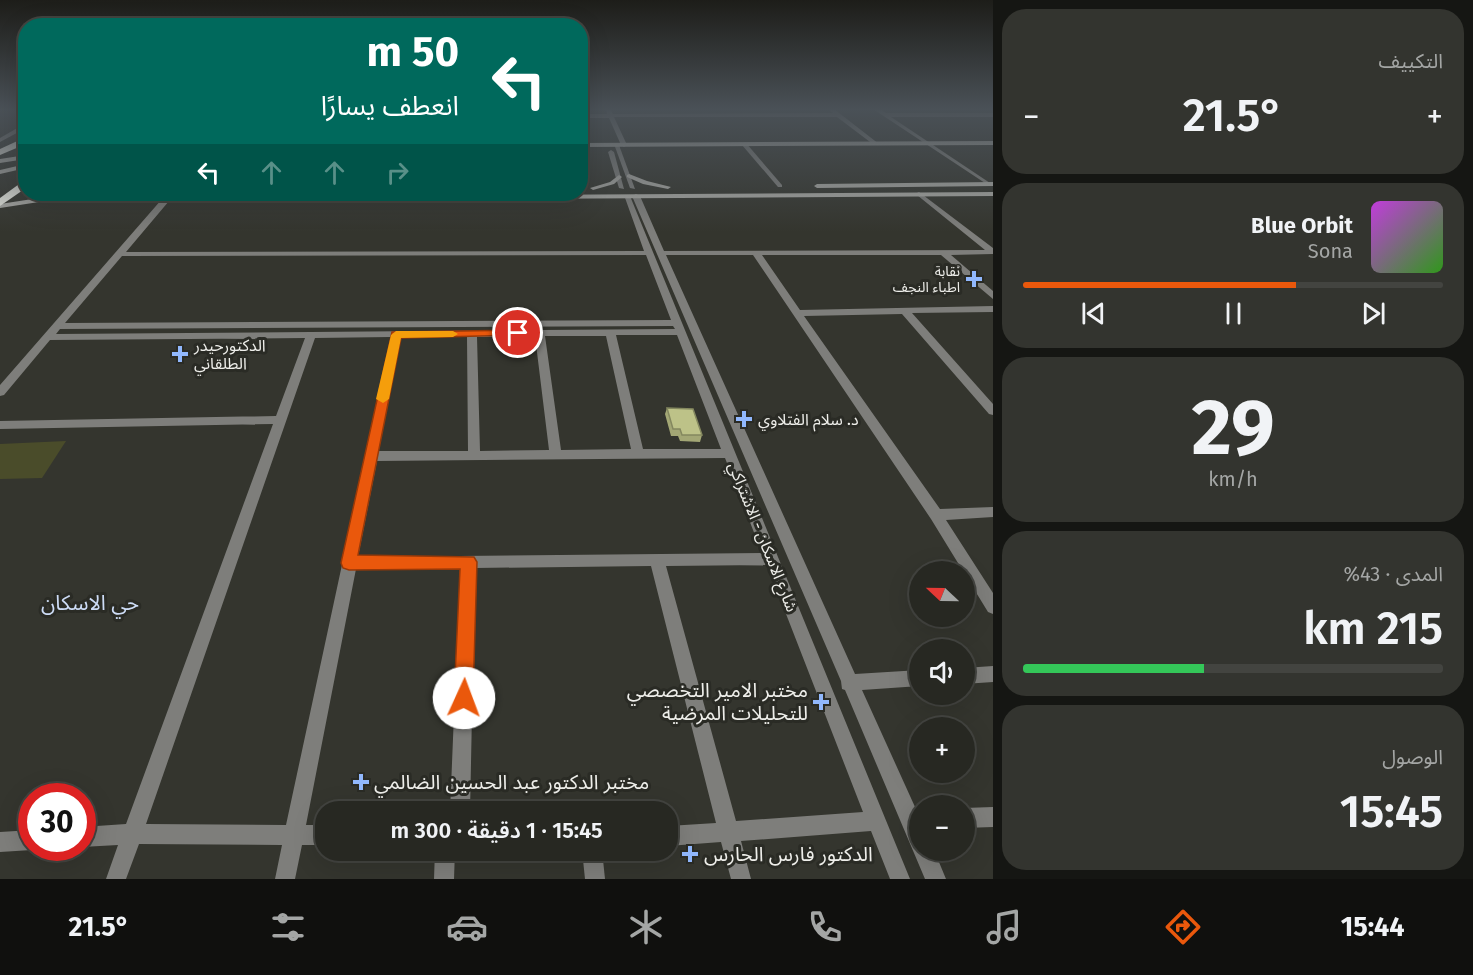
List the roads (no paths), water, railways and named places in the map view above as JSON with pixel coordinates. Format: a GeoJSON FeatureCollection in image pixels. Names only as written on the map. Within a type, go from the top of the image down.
{"type":"FeatureCollection","features":[{"type":"Feature","properties":{"kind":"highway"},"geometry":{"type":"LineString","coordinates":[[0,205],[18,189]]}},
{"type":"Feature","properties":{"kind":"main road"},"geometry":{"type":"LineString","coordinates":[[0,161],[18,158]]}},
{"type":"Feature","properties":{"kind":"main road"},"geometry":{"type":"LineString","coordinates":[[0,171],[18,168]]}},
{"type":"Feature","properties":{"kind":"main road"},"geometry":{"type":"LineString","coordinates":[[629,176],[645,183],[669,187]]}},
{"type":"Feature","properties":{"kind":"main road"},"geometry":{"type":"LineString","coordinates":[[593,188],[607,185],[619,177]]}},
{"type":"Feature","properties":{"kind":"main road"},"geometry":{"type":"LineString","coordinates":[[803,186],[991,184]]}},
{"type":"Feature","properties":{"kind":"main road"},"geometry":{"type":"LineString","coordinates":[[769,186],[792,186]]}},
{"type":"Feature","properties":{"kind":"main road"},"geometry":{"type":"LineString","coordinates":[[588,188],[622,188],[632,193],[669,187],[704,187]]}},
{"type":"Feature","properties":{"kind":"main road"},"geometry":{"type":"LineString","coordinates":[[716,187],[722,195]]}},
{"type":"Feature","properties":{"kind":"main road"},"geometry":{"type":"LineString","coordinates":[[588,193],[993,194]]}},
{"type":"Feature","properties":{"kind":"main road"},"geometry":{"type":"LineString","coordinates":[[0,205],[31,201]]}},
{"type":"Feature","properties":{"kind":"street"},"geometry":{"type":"LineString","coordinates":[[613,150],[622,188]]}},
{"type":"Feature","properties":{"kind":"street","name":"شارع الاسكان - الاشتراكي"},"geometry":{"type":"LineString","coordinates":[[615,150],[629,176],[632,193],[655,253],[662,290],[900,879]]}},
{"type":"Feature","properties":{"kind":"street"},"geometry":{"type":"LineString","coordinates":[[749,150],[780,186]]}},
{"type":"Feature","properties":{"kind":"street"},"geometry":{"type":"LineString","coordinates":[[937,150],[991,184]]}},
{"type":"Feature","properties":{"kind":"street"},"geometry":{"type":"LineString","coordinates":[[920,194],[993,252]]}},
{"type":"Feature","properties":{"kind":"street"},"geometry":{"type":"LineString","coordinates":[[2,386],[48,338],[165,201]]}},
{"type":"Feature","properties":{"kind":"street"},"geometry":{"type":"LineString","coordinates":[[943,252],[993,296]]}},
{"type":"Feature","properties":{"kind":"street"},"geometry":{"type":"LineString","coordinates":[[119,254],[993,252]]}},
{"type":"Feature","properties":{"kind":"street","name":"شارع الاسكان - الاشتراكي"},"geometry":{"type":"LineString","coordinates":[[655,253],[678,290],[848,683],[909,808]]}},
{"type":"Feature","properties":{"kind":"street"},"geometry":{"type":"LineString","coordinates":[[756,253],[936,516],[993,607]]}},
{"type":"Feature","properties":{"kind":"street"},"geometry":{"type":"LineString","coordinates":[[662,290],[678,290]]}},
{"type":"Feature","properties":{"kind":"street"},"geometry":{"type":"LineString","coordinates":[[797,313],[993,309]]}},
{"type":"Feature","properties":{"kind":"street"},"geometry":{"type":"LineString","coordinates":[[904,310],[993,411]]}},
{"type":"Feature","properties":{"kind":"street"},"geometry":{"type":"LineString","coordinates":[[57,326],[679,328]]}},
{"type":"Feature","properties":{"kind":"street"},"geometry":{"type":"LineString","coordinates":[[48,338],[610,332],[679,328]]}},
{"type":"Feature","properties":{"kind":"street"},"geometry":{"type":"LineString","coordinates":[[610,332],[638,454]]}},
{"type":"Feature","properties":{"kind":"street"},"geometry":{"type":"LineString","coordinates":[[540,333],[556,455]]}},
{"type":"Feature","properties":{"kind":"street"},"geometry":{"type":"LineString","coordinates":[[472,334],[474,455]]}},
{"type":"Feature","properties":{"kind":"street"},"geometry":{"type":"LineString","coordinates":[[116,879],[311,335]]}},
{"type":"Feature","properties":{"kind":"street"},"geometry":{"type":"LineString","coordinates":[[285,879],[396,335]]}},
{"type":"Feature","properties":{"kind":"street"},"geometry":{"type":"LineString","coordinates":[[0,425],[282,420]]}},
{"type":"Feature","properties":{"kind":"street"},"geometry":{"type":"LineString","coordinates":[[371,456],[729,453]]}},
{"type":"Feature","properties":{"kind":"street"},"geometry":{"type":"LineString","coordinates":[[936,516],[993,512]]}},
{"type":"Feature","properties":{"kind":"street"},"geometry":{"type":"LineString","coordinates":[[657,560],[741,879]]}},
{"type":"Feature","properties":{"kind":"street"},"geometry":{"type":"LineString","coordinates":[[349,563],[772,560]]}},
{"type":"Feature","properties":{"kind":"street"},"geometry":{"type":"LineString","coordinates":[[460,801],[468,562]]}},
{"type":"Feature","properties":{"kind":"street"},"geometry":{"type":"LineString","coordinates":[[802,635],[803,625],[808,621],[817,623],[828,634]]}},
{"type":"Feature","properties":{"kind":"street"},"geometry":{"type":"LineString","coordinates":[[975,675],[993,674]]}},
{"type":"Feature","properties":{"kind":"street"},"geometry":{"type":"LineString","coordinates":[[848,683],[909,679]]}},
{"type":"Feature","properties":{"kind":"street"},"geometry":{"type":"LineString","coordinates":[[975,818],[993,817]]}},
{"type":"Feature","properties":{"kind":"street"},"geometry":{"type":"LineString","coordinates":[[678,835],[876,821]]}},
{"type":"Feature","properties":{"kind":"street"},"geometry":{"type":"LineString","coordinates":[[96,836],[132,834],[315,835]]}},
{"type":"Feature","properties":{"kind":"street"},"geometry":{"type":"LineString","coordinates":[[0,842],[18,841]]}},
{"type":"Feature","properties":{"kind":"street"},"geometry":{"type":"LineString","coordinates":[[444,879],[445,861]]}},
{"type":"Feature","properties":{"kind":"street"},"geometry":{"type":"LineString","coordinates":[[593,861],[595,879]]}},
{"type":"Feature","properties":{"kind":"street"},"geometry":{"type":"LineString","coordinates":[[928,861],[936,879]]}},
{"type":"Feature","properties":{"kind":"place","name":"نقابة اطباء النجف"},"geometry":{"type":"Point","coordinates":[974,279]}},
{"type":"Feature","properties":{"kind":"place","name":"الدكتورحيدر الطلقاني"},"geometry":{"type":"Point","coordinates":[180,354]}},
{"type":"Feature","properties":{"kind":"place","name":"د. سلام الفتلاوي"},"geometry":{"type":"Point","coordinates":[744,419]}},
{"type":"Feature","properties":{"kind":"place","name":"مختبر الامير التخصصي للتحليلات المرضية"},"geometry":{"type":"Point","coordinates":[821,702]}},
{"type":"Feature","properties":{"kind":"place","name":"مختبر الدكتور عبد الحسين الضالمي"},"geometry":{"type":"Point","coordinates":[361,782]}},
{"type":"Feature","properties":{"kind":"place","name":"الدكتور فارس الحارس"},"geometry":{"type":"Point","coordinates":[690,854]}},
{"type":"Feature","properties":{"kind":"district","name":"حي الاسكان"},"geometry":{"type":"Point","coordinates":[90,603]}}]}
